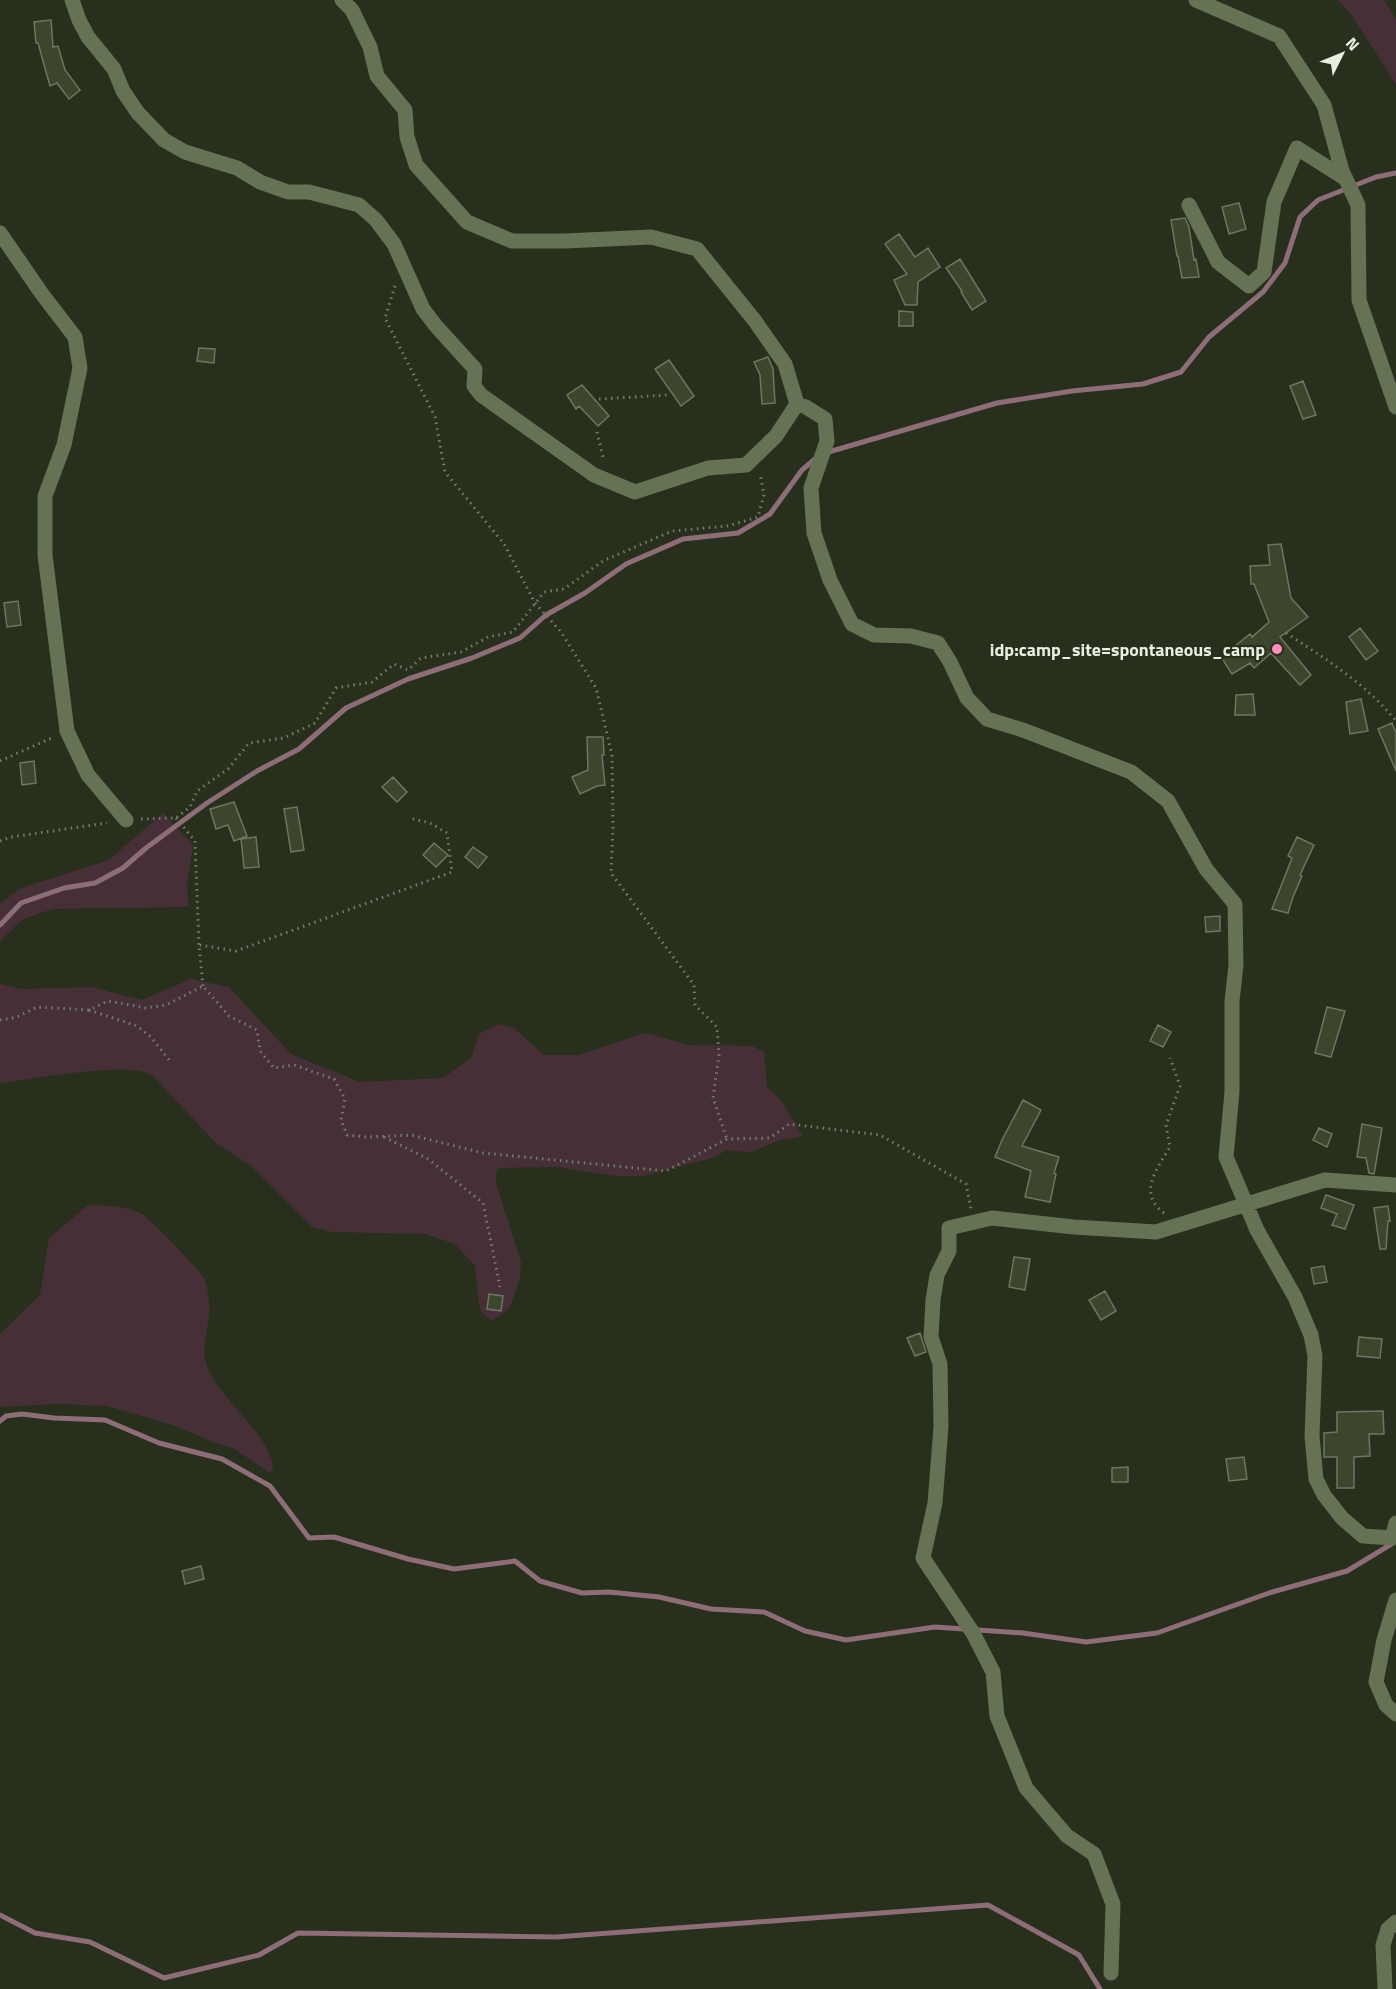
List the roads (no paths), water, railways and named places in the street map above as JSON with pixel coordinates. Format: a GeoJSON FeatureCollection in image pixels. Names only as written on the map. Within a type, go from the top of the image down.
{"type":"FeatureCollection","features":[{"type":"Feature","properties":{"kind":"street"},"geometry":{"type":"LineString","coordinates":[[72,0],[88,37],[114,69],[123,91],[138,113],[164,140],[185,152],[237,168],[260,182],[288,192],[309,192],[359,206],[376,220],[394,244],[403,261],[423,309],[475,369],[474,386],[481,395],[594,475],[635,492],[708,468],[746,465],[776,436],[797,404],[785,364],[755,321],[697,249],[651,237],[512,241],[467,222],[416,165],[407,137],[405,110],[376,76],[370,47],[352,10],[342,0]]}},
{"type":"Feature","properties":{"kind":"street"},"geometry":{"type":"LineString","coordinates":[[1196,0],[1279,36],[1324,105],[1346,180],[1358,205],[1359,300],[1396,408]]}},
{"type":"Feature","properties":{"kind":"street"},"geometry":{"type":"LineString","coordinates":[[1189,206],[1218,262],[1250,286],[1264,272],[1274,202],[1297,148],[1346,180]]}},
{"type":"Feature","properties":{"kind":"street"},"geometry":{"type":"LineString","coordinates":[[0,233],[75,337],[80,368],[64,445],[45,496],[45,555],[67,731],[88,775],[126,820]]}},
{"type":"Feature","properties":{"kind":"street"},"geometry":{"type":"LineString","coordinates":[[797,404],[806,406],[825,419],[827,441],[811,488],[814,533],[830,580],[852,624],[874,635],[910,636],[938,643],[968,698],[987,718],[1131,772],[1168,801],[1206,869],[1235,904],[1236,965],[1232,1001],[1232,1092],[1226,1157],[1257,1230],[1295,1297],[1311,1335],[1315,1356],[1312,1436],[1316,1479],[1324,1495],[1342,1518],[1363,1536],[1392,1538],[1396,1523]]}},
{"type":"Feature","properties":{"kind":"street"},"geometry":{"type":"LineString","coordinates":[[1111,1973],[1113,1904],[1094,1854],[1067,1836],[1026,1788],[998,1716],[993,1672],[973,1633],[923,1558],[935,1503],[942,1427],[940,1364],[931,1337],[933,1300],[937,1275],[949,1251],[949,1228],[992,1218],[1074,1227],[1156,1232],[1325,1179],[1396,1185]]}},
{"type":"Feature","properties":{"kind":"street"},"geometry":{"type":"LineString","coordinates":[[1396,1600],[1384,1640],[1376,1682],[1386,1705],[1396,1714]]}},
{"type":"Feature","properties":{"kind":"street"},"geometry":{"type":"LineString","coordinates":[[1385,1989],[1383,1945],[1388,1929],[1396,1922]]}},
{"type":"Feature","properties":{"kind":"waterway"},"geometry":{"type":"LineString","coordinates":[[825,453],[997,403],[1072,391],[1143,384],[1181,372],[1209,337],[1263,292],[1285,263],[1300,217],[1318,200],[1376,177],[1396,173]]}},
{"type":"Feature","properties":{"kind":"waterway"},"geometry":{"type":"LineString","coordinates":[[0,925],[21,903],[64,888],[95,883],[123,868],[207,803],[257,771],[299,749],[346,708],[408,679],[472,658],[520,638],[546,615],[585,593],[626,564],[683,539],[738,533],[770,514],[802,470],[815,459]]}},
{"type":"Feature","properties":{"kind":"waterway"},"geometry":{"type":"LineString","coordinates":[[0,1421],[6,1416],[22,1414],[105,1420],[159,1443],[222,1459],[270,1486],[309,1538],[334,1537],[408,1559],[454,1569],[515,1561],[540,1581],[582,1593],[609,1592],[659,1597],[711,1609],[764,1612],[805,1631],[846,1640],[935,1627],[1023,1633],[1086,1642],[1157,1633],[1269,1593],[1347,1571],[1395,1542]]}},
{"type":"Feature","properties":{"kind":"waterway"},"geometry":{"type":"LineString","coordinates":[[0,1915],[35,1933],[90,1942],[164,1978],[259,1955],[298,1933],[556,1937],[988,1905],[1079,1955],[1100,1989]]}},
{"type":"Feature","properties":{"kind":"place","name":"idp:camp_site=spontaneous_camp"},"geometry":{"type":"Point","coordinates":[1277,649]}}]}
